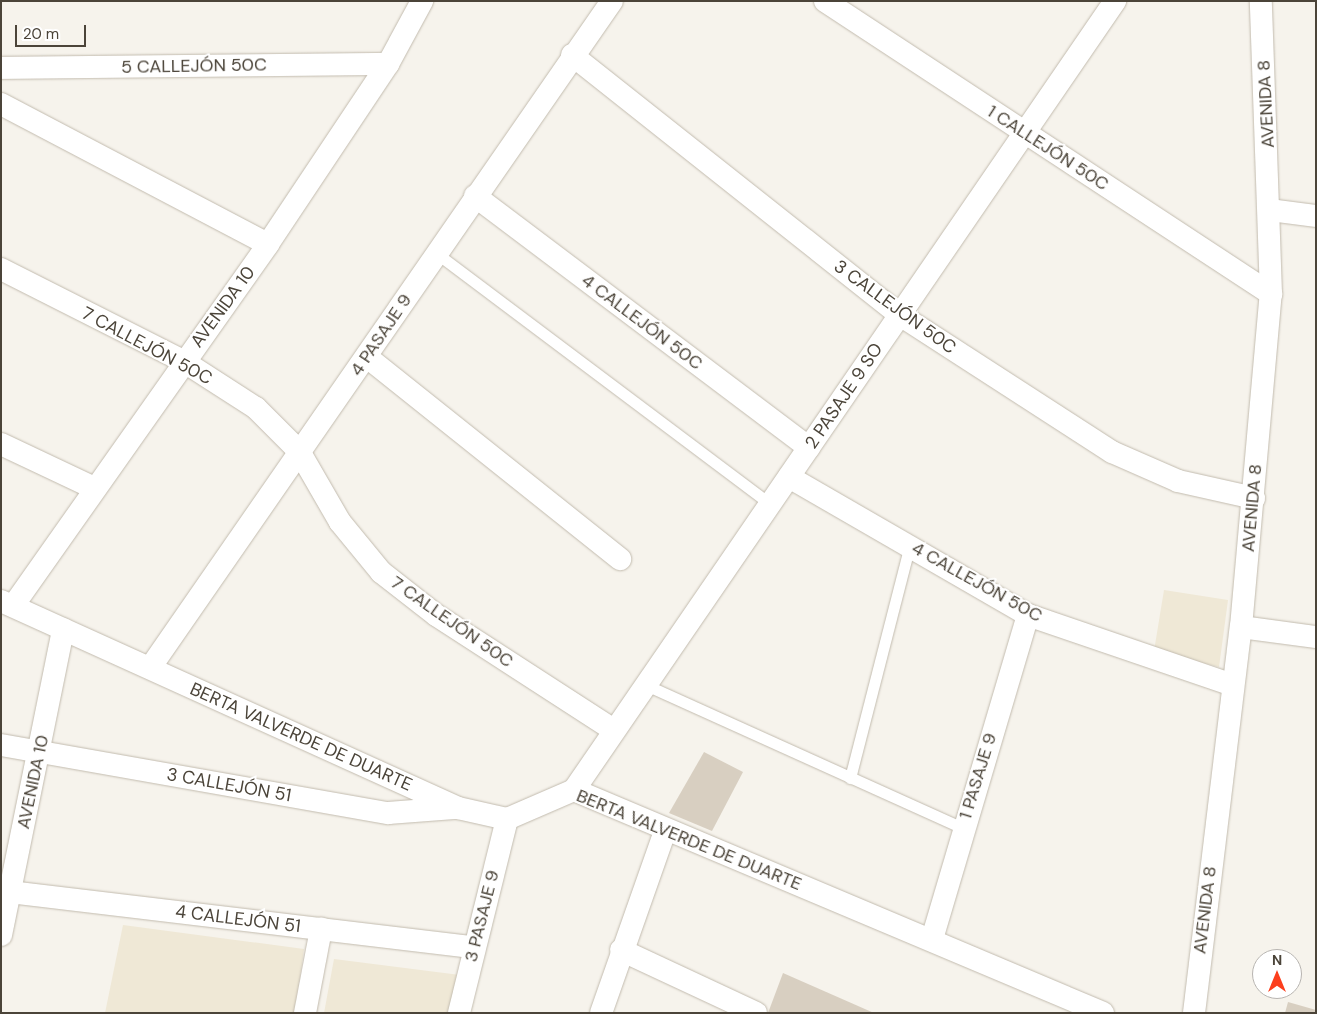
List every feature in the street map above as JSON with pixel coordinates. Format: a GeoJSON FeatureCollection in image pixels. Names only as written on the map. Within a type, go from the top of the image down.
{"type":"FeatureCollection","features":[{"type":"Feature","properties":{"kind":"street","name":"AVENIDA 10"},"geometry":{"type":"LineString","coordinates":[[7,603],[94,488],[268,244],[388,64],[422,1]]}},
{"type":"Feature","properties":{"kind":"street","name":"4 PASAJE 9"},"geometry":{"type":"LineString","coordinates":[[150,668],[299,451],[367,357],[475,196],[612,1]]}},
{"type":"Feature","properties":{"kind":"street","name":"1 CALLEJÓN 50C"},"geometry":{"type":"LineString","coordinates":[[824,1],[856,9],[1024,133],[1272,294]]}},
{"type":"Feature","properties":{"kind":"street","name":"2 PASAJE 9 SO"},"geometry":{"type":"LineString","coordinates":[[574,790],[1115,1]]}},
{"type":"Feature","properties":{"kind":"street","name":"AVENIDA 8"},"geometry":{"type":"LineString","coordinates":[[1194,1013],[1232,685],[1241,627],[1272,294],[1261,1]]}},
{"type":"Feature","properties":{"kind":"street","name":"3 CALLEJÓN 50C"},"geometry":{"type":"LineString","coordinates":[[572,56],[900,315],[1112,452],[1178,481],[1254,498]]}},
{"type":"Feature","properties":{"kind":"street","name":"5 CALLEJÓN 50C"},"geometry":{"type":"LineString","coordinates":[[1,68],[388,64]]}},
{"type":"Feature","properties":{"kind":"street"},"geometry":{"type":"LineString","coordinates":[[1,104],[268,244]]}},
{"type":"Feature","properties":{"kind":"street","name":"4 CALLEJÓN 50C"},"geometry":{"type":"LineString","coordinates":[[475,196],[809,448]]}},
{"type":"Feature","properties":{"kind":"street"},"geometry":{"type":"LineString","coordinates":[[1270,210],[1316,216]]}},
{"type":"Feature","properties":{"kind":"street","name":"7 CALLEJÓN 50C"},"geometry":{"type":"LineString","coordinates":[[1,269],[183,361],[256,408],[299,451],[340,522],[381,572],[436,615],[614,730]]}},
{"type":"Feature","properties":{"kind":"street"},"geometry":{"type":"LineString","coordinates":[[367,357],[620,559]]}},
{"type":"Feature","properties":{"kind":"street"},"geometry":{"type":"LineString","coordinates":[[1,444],[94,488]]}},
{"type":"Feature","properties":{"kind":"street","name":"4 CALLEJÓN 50C"},"geometry":{"type":"LineString","coordinates":[[789,477],[910,545],[1028,615],[1232,685]]}},
{"type":"Feature","properties":{"kind":"street","name":"BERTA VALVERDE DE DUARTE"},"geometry":{"type":"LineString","coordinates":[[7,603],[458,808],[507,819],[574,790],[665,832],[932,939],[1103,1013]]}},
{"type":"Feature","properties":{"kind":"street","name":"1 PASAJE 9"},"geometry":{"type":"LineString","coordinates":[[932,939],[963,828],[1028,615]]}},
{"type":"Feature","properties":{"kind":"street"},"geometry":{"type":"LineString","coordinates":[[1241,627],[1316,637]]}},
{"type":"Feature","properties":{"kind":"street","name":"AVENIDA 10"},"geometry":{"type":"LineString","coordinates":[[1,935],[5,892],[40,751],[63,629]]}},
{"type":"Feature","properties":{"kind":"street","name":"3 CALLEJÓN 51"},"geometry":{"type":"LineString","coordinates":[[1,745],[388,813],[458,808]]}},
{"type":"Feature","properties":{"kind":"street","name":"3 PASAJE 9"},"geometry":{"type":"LineString","coordinates":[[459,1013],[507,819]]}},
{"type":"Feature","properties":{"kind":"street"},"geometry":{"type":"LineString","coordinates":[[601,1013],[621,950],[665,832]]}},
{"type":"Feature","properties":{"kind":"street","name":"4 CALLEJÓN 51"},"geometry":{"type":"LineString","coordinates":[[5,892],[474,947]]}},
{"type":"Feature","properties":{"kind":"street"},"geometry":{"type":"LineString","coordinates":[[305,1013],[321,929]]}},
{"type":"Feature","properties":{"kind":"street"},"geometry":{"type":"LineString","coordinates":[[621,950],[754,1012]]}},
{"type":"Feature","properties":{"kind":"lane"},"geometry":{"type":"LineString","coordinates":[[436,253],[770,504]]}},
{"type":"Feature","properties":{"kind":"lane"},"geometry":{"type":"LineString","coordinates":[[850,778],[910,545]]}},
{"type":"Feature","properties":{"kind":"lane"},"geometry":{"type":"LineString","coordinates":[[646,686],[963,828]]}},
{"type":"Feature","properties":{"kind":"shaded area"},"geometry":{"type":"Polygon","coordinates":[[[1164,590],[1228,600],[1219,667],[1154,651],[1164,590]]]}},
{"type":"Feature","properties":{"kind":"shaded area"},"geometry":{"type":"Polygon","coordinates":[[[123,925],[304,949],[295,1013],[105,1013],[123,925]]]}},
{"type":"Feature","properties":{"kind":"shaded area"},"geometry":{"type":"Polygon","coordinates":[[[334,959],[460,975],[451,1013],[324,1013],[334,959]]]}},
{"type":"Feature","properties":{"kind":"building"},"geometry":{"type":"Polygon","coordinates":[[[704,752],[743,772],[712,831],[669,813],[704,752]]]}},
{"type":"Feature","properties":{"kind":"building"},"geometry":{"type":"Polygon","coordinates":[[[783,973],[874,1013],[768,1013],[783,973]]]}},
{"type":"Feature","properties":{"kind":"building"},"geometry":{"type":"Polygon","coordinates":[[[1288,1002],[1316,1010],[1316,1013],[1285,1013],[1288,1002]]]}}]}
